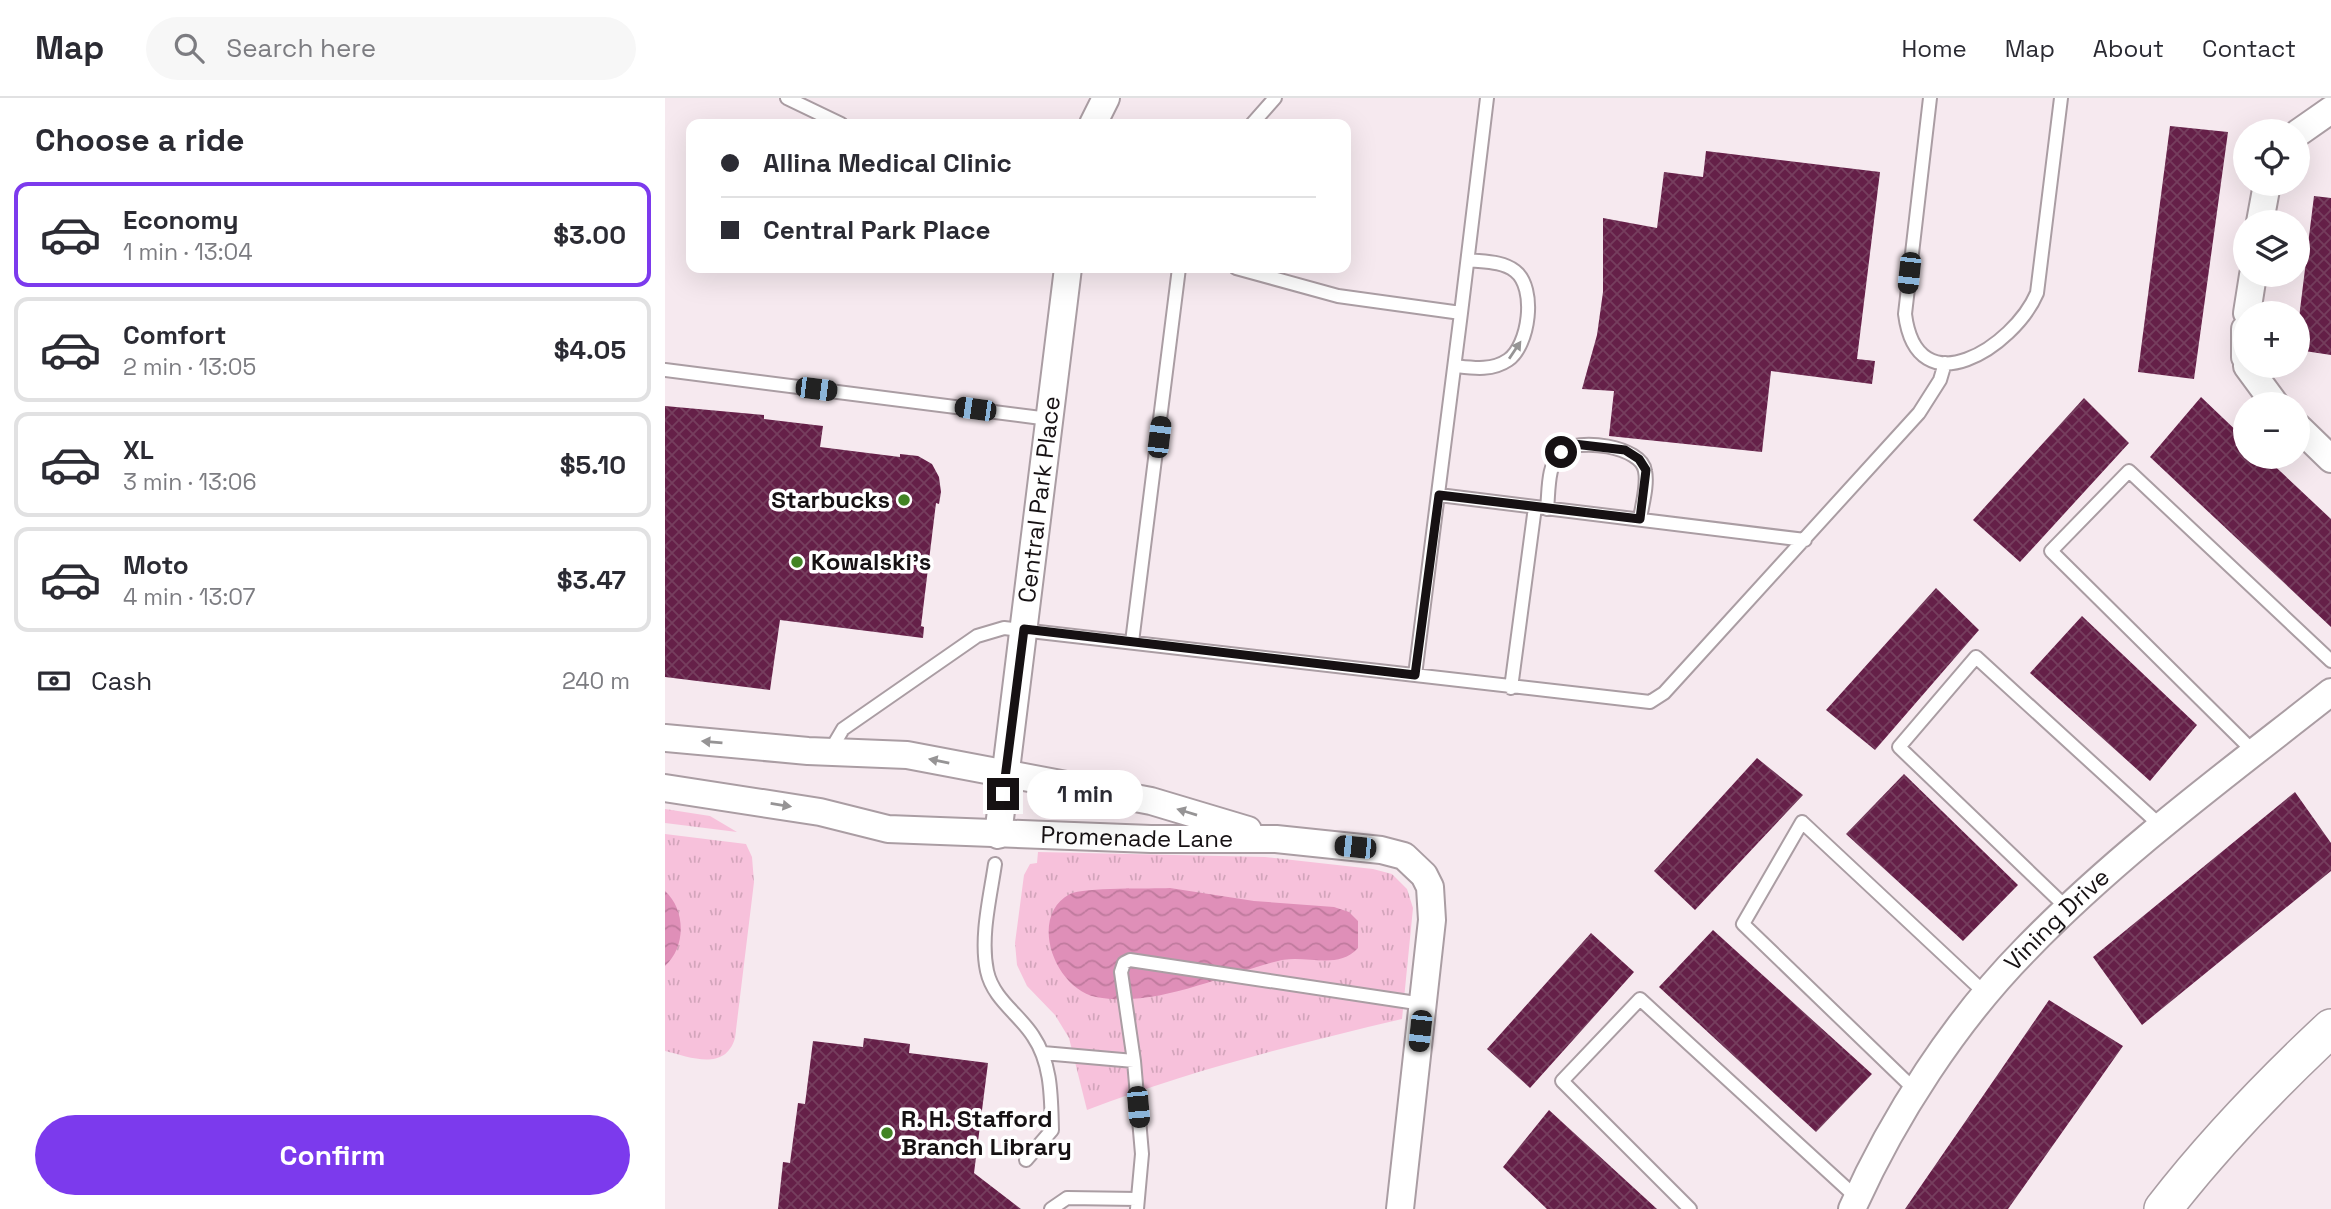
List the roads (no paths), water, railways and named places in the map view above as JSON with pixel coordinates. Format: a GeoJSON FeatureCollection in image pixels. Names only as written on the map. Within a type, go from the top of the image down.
{"type":"FeatureCollection","features":[{"type":"Feature","properties":{"kind":"street"},"geometry":{"type":"LineString","coordinates":[[1096,119],[1106,98]]}},
{"type":"Feature","properties":{"kind":"street"},"geometry":{"type":"LineString","coordinates":[[2310,125],[2331,110]]}},
{"type":"Feature","properties":{"kind":"street","name":"Central Park Place"},"geometry":{"type":"LineString","coordinates":[[998,835],[1067,273]]}},
{"type":"Feature","properties":{"kind":"street"},"geometry":{"type":"LineString","coordinates":[[2310,438],[2331,459]]}},
{"type":"Feature","properties":{"kind":"street","name":"Vining Drive"},"geometry":{"type":"LineString","coordinates":[[1854,1203],[1915,1090],[1986,994],[2025,950],[2162,827],[2331,692]]}},
{"type":"Feature","properties":{"kind":"street"},"geometry":{"type":"LineString","coordinates":[[665,738],[907,755],[1006,773]]}},
{"type":"Feature","properties":{"kind":"street","name":"Promenade Lane"},"geometry":{"type":"LineString","coordinates":[[1006,773],[1151,801],[1276,839]]}},
{"type":"Feature","properties":{"kind":"street"},"geometry":{"type":"LineString","coordinates":[[665,788],[801,808],[888,829],[998,835]]}},
{"type":"Feature","properties":{"kind":"street","name":"Promenade Lane"},"geometry":{"type":"LineString","coordinates":[[998,835],[1276,839],[1381,850],[1404,856],[1415,864],[1430,887],[1432,903],[1400,1209]]}},
{"type":"Feature","properties":{"kind":"street"},"geometry":{"type":"LineString","coordinates":[[2163,1209],[2205,1155],[2263,1091],[2331,1028]]}},
{"type":"Feature","properties":{"kind":"lane"},"geometry":{"type":"LineString","coordinates":[[787,98],[831,119]]}},
{"type":"Feature","properties":{"kind":"lane"},"geometry":{"type":"LineString","coordinates":[[1256,119],[1275,98]]}},
{"type":"Feature","properties":{"kind":"lane"},"geometry":{"type":"LineString","coordinates":[[1415,675],[1487,98]]}},
{"type":"Feature","properties":{"kind":"lane"},"geometry":{"type":"LineString","coordinates":[[1930,98],[1905,314],[1910,337],[1916,346],[1945,363],[1966,362],[1989,350],[2032,305],[2040,281],[2061,98]]}},
{"type":"Feature","properties":{"kind":"lane"},"geometry":{"type":"LineString","coordinates":[[1455,366],[1488,368],[1515,355],[1522,339],[1528,297],[1521,277],[1511,268],[1468,261]]}},
{"type":"Feature","properties":{"kind":"lane"},"geometry":{"type":"LineString","coordinates":[[1132,642],[1178,273]]}},
{"type":"Feature","properties":{"kind":"lane"},"geometry":{"type":"LineString","coordinates":[[1254,273],[1338,296],[1461,313]]}},
{"type":"Feature","properties":{"kind":"lane"},"geometry":{"type":"LineString","coordinates":[[830,751],[843,729],[977,636],[994,630],[1024,629],[1634,703],[1658,699],[1919,413],[1940,380],[1945,363]]}},
{"type":"Feature","properties":{"kind":"lane"},"geometry":{"type":"LineString","coordinates":[[665,370],[1049,419]]}},
{"type":"Feature","properties":{"kind":"lane"},"geometry":{"type":"LineString","coordinates":[[1511,688],[1541,508],[1552,466],[1561,452],[1574,444],[1625,450],[1639,459],[1646,470],[1640,519]]}},
{"type":"Feature","properties":{"kind":"lane"},"geometry":{"type":"LineString","coordinates":[[2254,752],[2051,551],[2129,471],[2331,661]]}},
{"type":"Feature","properties":{"kind":"lane"},"geometry":{"type":"LineString","coordinates":[[1439,495],[1805,540]]}},
{"type":"Feature","properties":{"kind":"lane"},"geometry":{"type":"LineString","coordinates":[[2068,909],[1899,747],[1976,657],[2162,827]]}},
{"type":"Feature","properties":{"kind":"lane"},"geometry":{"type":"LineString","coordinates":[[1915,1090],[1743,924],[1801,822],[1986,994]]}},
{"type":"Feature","properties":{"kind":"lane"},"geometry":{"type":"LineString","coordinates":[[995,864],[984,948],[987,974],[999,998],[1033,1035],[1043,1053],[1048,1075],[1052,1130],[1025,1160]]}},
{"type":"Feature","properties":{"kind":"lane"},"geometry":{"type":"LineString","coordinates":[[1051,1209],[1067,1198],[1137,1204],[1142,1154],[1134,1060],[1121,972],[1124,963],[1130,960],[1423,1004]]}},
{"type":"Feature","properties":{"kind":"lane"},"geometry":{"type":"LineString","coordinates":[[1690,1209],[1562,1082],[1640,999],[1854,1203]]}},
{"type":"Feature","properties":{"kind":"lane"},"geometry":{"type":"LineString","coordinates":[[1043,1053],[1134,1060]]}},
{"type":"Feature","properties":{"kind":"water"},"geometry":{"type":"Polygon","coordinates":[[[1170,888],[1254,901],[1334,907],[1349,912],[1358,921],[1358,948],[1341,958],[1282,960],[1190,988],[1142,998],[1096,997],[1081,991],[1068,980],[1051,950],[1050,918],[1057,904],[1070,894],[1078,892],[1170,888]]]}},
{"type":"Feature","properties":{"kind":"water"},"geometry":{"type":"Polygon","coordinates":[[[665,891],[677,908],[681,928],[677,949],[665,966],[665,891]]]}},
{"type":"Feature","properties":{"kind":"place","name":"Starbucks"},"geometry":{"type":"Point","coordinates":[904,500]}},
{"type":"Feature","properties":{"kind":"place","name":"Kowalski's"},"geometry":{"type":"Point","coordinates":[797,562]}},
{"type":"Feature","properties":{"kind":"place","name":"R. H. Stafford Branch Library"},"geometry":{"type":"Point","coordinates":[887,1133]}}]}
